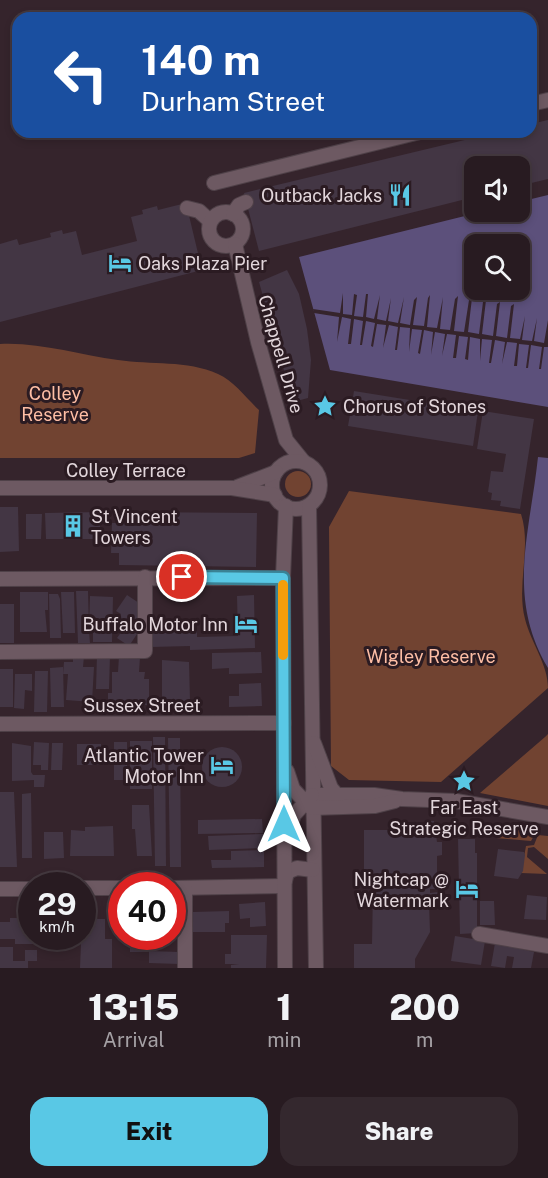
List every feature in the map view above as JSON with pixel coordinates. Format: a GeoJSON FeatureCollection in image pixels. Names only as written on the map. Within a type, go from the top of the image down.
{"type":"FeatureCollection","features":[{"type":"Feature","properties":{"kind":"street"},"geometry":{"type":"LineString","coordinates":[[214,183],[396,138]]}},
{"type":"Feature","properties":{"kind":"street"},"geometry":{"type":"LineString","coordinates":[[233,214],[239,205],[246,202]]}},
{"type":"Feature","properties":{"kind":"street"},"geometry":{"type":"LineString","coordinates":[[187,208],[199,211],[210,221]]}},
{"type":"Feature","properties":{"kind":"street"},"geometry":{"type":"LineString","coordinates":[[221,213],[233,214],[243,226],[241,238],[236,244],[227,247],[218,245],[209,235],[210,221],[221,213]]}},
{"type":"Feature","properties":{"kind":"street","name":"Chappell Drive"},"geometry":{"type":"LineString","coordinates":[[236,244],[242,278],[286,440],[303,461]]}},
{"type":"Feature","properties":{"kind":"street","name":"Chappell Drive"},"geometry":{"type":"LineString","coordinates":[[218,245],[242,278]]}},
{"type":"Feature","properties":{"kind":"street","name":"Chappell Drive"},"geometry":{"type":"LineString","coordinates":[[277,470],[286,440]]}},
{"type":"Feature","properties":{"kind":"street"},"geometry":{"type":"LineString","coordinates":[[283,578],[277,507],[272,494],[272,484],[277,470],[290,461],[303,461],[314,468],[320,479],[318,494],[309,506],[309,802],[314,870],[316,968]]}},
{"type":"Feature","properties":{"kind":"street","name":"Colley Terrace"},"geometry":{"type":"LineString","coordinates":[[232,489],[277,470]]}},
{"type":"Feature","properties":{"kind":"street","name":"Colley Terrace"},"geometry":{"type":"LineString","coordinates":[[0,489],[232,489],[272,494]]}},
{"type":"Feature","properties":{"kind":"street"},"geometry":{"type":"LineString","coordinates":[[272,494],[286,506],[301,508],[309,506]]}},
{"type":"Feature","properties":{"kind":"street"},"geometry":{"type":"LineString","coordinates":[[285,968],[283,578],[286,506]]}},
{"type":"Feature","properties":{"kind":"street"},"geometry":{"type":"LineString","coordinates":[[0,652],[145,651],[145,577]]}},
{"type":"Feature","properties":{"kind":"street"},"geometry":{"type":"LineString","coordinates":[[0,579],[283,578]]}},
{"type":"Feature","properties":{"kind":"street","name":"Sussex Street"},"geometry":{"type":"LineString","coordinates":[[0,723],[284,723]]}},
{"type":"Feature","properties":{"kind":"street"},"geometry":{"type":"LineString","coordinates":[[310,732],[331,788],[337,795]]}},
{"type":"Feature","properties":{"kind":"street"},"geometry":{"type":"LineString","coordinates":[[284,741],[286,767],[293,789],[309,802],[375,806],[402,800]]}},
{"type":"Feature","properties":{"kind":"street"},"geometry":{"type":"LineString","coordinates":[[284,883],[285,844],[294,815],[309,802],[337,795],[374,795],[402,800],[456,801],[548,817]]}},
{"type":"Feature","properties":{"kind":"street"},"geometry":{"type":"LineString","coordinates":[[284,883],[287,872],[292,869],[314,870]]}},
{"type":"Feature","properties":{"kind":"street"},"geometry":{"type":"LineString","coordinates":[[186,888],[284,883]]}},
{"type":"Feature","properties":{"kind":"street"},"geometry":{"type":"LineString","coordinates":[[0,889],[18,889]]}},
{"type":"Feature","properties":{"kind":"street"},"geometry":{"type":"LineString","coordinates":[[479,934],[548,946]]}},
{"type":"Feature","properties":{"kind":"street"},"geometry":{"type":"LineString","coordinates":[[184,950],[185,968]]}},
{"type":"Feature","properties":{"kind":"green space","name":"Colley Reserve"},"geometry":{"type":"Polygon","coordinates":[[[0,344],[45,347],[103,358],[181,365],[218,374],[235,385],[259,410],[255,453],[239,458],[0,458],[0,344]]]}},
{"type":"Feature","properties":{"kind":"green space"},"geometry":{"type":"Polygon","coordinates":[[[298,471],[307,475],[311,484],[307,493],[298,497],[289,493],[285,484],[289,475],[298,471]]]}},
{"type":"Feature","properties":{"kind":"green space","name":"Wigley Reserve"},"geometry":{"type":"Polygon","coordinates":[[[349,491],[521,514],[525,540],[522,593],[525,619],[545,670],[548,688],[441,782],[349,780],[331,766],[329,527],[349,491]]]}},
{"type":"Feature","properties":{"kind":"green space"},"geometry":{"type":"Polygon","coordinates":[[[548,734],[548,806],[480,793],[545,737],[548,734]]]}},
{"type":"Feature","properties":{"kind":"green space"},"geometry":{"type":"Polygon","coordinates":[[[495,825],[536,832],[531,841],[496,838],[495,825]]]}},
{"type":"Feature","properties":{"kind":"green space"},"geometry":{"type":"Polygon","coordinates":[[[538,835],[548,836],[548,859],[534,847],[528,848],[527,857],[547,874],[521,873],[526,846],[534,845],[538,835]]]}},
{"type":"Feature","properties":{"kind":"shaded area"},"geometry":{"type":"Polygon","coordinates":[[[548,195],[548,407],[330,370],[299,257],[464,216],[464,222],[530,222],[530,199],[548,195]]]}},
{"type":"Feature","properties":{"kind":"shaded area"},"geometry":{"type":"Polygon","coordinates":[[[538,457],[548,458],[548,668],[535,642],[524,590],[524,564],[538,457]]]}},
{"type":"Feature","properties":{"kind":"pier"},"geometry":{"type":"Polygon","coordinates":[[[343,293],[343,314],[352,315],[354,294],[357,295],[354,316],[363,317],[366,294],[368,294],[366,317],[374,319],[380,295],[377,319],[386,321],[391,298],[388,321],[398,323],[404,297],[400,323],[410,325],[414,300],[417,297],[413,325],[424,326],[430,295],[427,327],[437,328],[443,297],[440,329],[450,330],[455,299],[458,296],[454,331],[464,332],[469,300],[472,300],[468,332],[479,334],[483,302],[486,300],[482,334],[493,336],[497,304],[500,302],[496,336],[507,338],[511,306],[514,304],[510,338],[520,339],[525,316],[522,340],[532,341],[537,318],[534,341],[544,343],[548,320],[548,347],[544,347],[541,369],[539,369],[542,347],[531,345],[528,368],[526,368],[529,345],[519,344],[517,366],[514,366],[517,343],[507,342],[502,364],[505,342],[495,340],[491,363],[489,363],[492,340],[482,339],[480,361],[480,339],[470,337],[468,360],[465,359],[468,337],[459,336],[456,358],[453,358],[456,335],[447,334],[442,356],[445,334],[435,332],[431,355],[433,332],[424,330],[420,354],[418,353],[422,330],[412,329],[409,352],[410,328],[400,327],[397,350],[395,350],[398,327],[389,325],[383,348],[386,325],[377,324],[373,347],[371,346],[375,323],[366,321],[362,345],[360,345],[363,321],[354,319],[351,344],[348,344],[351,319],[342,317],[337,342],[339,317],[314,313],[313,309],[340,313],[343,293]]]}},
{"type":"Feature","properties":{"kind":"building"},"geometry":{"type":"Polygon","coordinates":[[[548,120],[548,179],[530,183],[530,156],[464,156],[464,200],[259,251],[244,193],[473,138],[537,138],[537,123],[548,120]]]}},
{"type":"Feature","properties":{"kind":"building","name":"Oaks Plaza Pier"},"geometry":{"type":"Polygon","coordinates":[[[186,203],[202,270],[0,322],[0,244],[17,239],[19,245],[51,237],[50,233],[62,230],[63,234],[76,231],[82,255],[137,241],[131,217],[143,214],[142,210],[157,206],[158,210],[186,203]]]}},
{"type":"Feature","properties":{"kind":"building"},"geometry":{"type":"Polygon","coordinates":[[[287,270],[299,294],[311,360],[308,398],[293,402],[259,282],[287,270]]]}},
{"type":"Feature","properties":{"kind":"building"},"geometry":{"type":"Polygon","coordinates":[[[354,391],[478,411],[473,446],[348,426],[354,391]]]}},
{"type":"Feature","properties":{"kind":"building"},"geometry":{"type":"Polygon","coordinates":[[[483,411],[534,419],[520,509],[500,506],[501,501],[491,500],[492,493],[488,492],[491,471],[503,472],[506,454],[477,449],[483,411]]]}},
{"type":"Feature","properties":{"kind":"building"},"geometry":{"type":"Polygon","coordinates":[[[0,507],[18,507],[19,551],[0,552],[0,507]]]}},
{"type":"Feature","properties":{"kind":"building","name":"St Vincent Towers"},"geometry":{"type":"Polygon","coordinates":[[[100,512],[100,539],[46,539],[45,513],[100,512]]]}},
{"type":"Feature","properties":{"kind":"building"},"geometry":{"type":"Polygon","coordinates":[[[127,512],[257,513],[256,567],[119,565],[119,553],[111,553],[112,523],[127,523],[127,512]]]}},
{"type":"Feature","properties":{"kind":"building"},"geometry":{"type":"Polygon","coordinates":[[[26,514],[42,514],[41,539],[26,539],[26,514]]]}},
{"type":"Feature","properties":{"kind":"building"},"geometry":{"type":"Polygon","coordinates":[[[76,591],[88,591],[89,628],[90,596],[113,597],[112,642],[93,642],[93,631],[89,631],[90,643],[78,643],[76,591]]]}},
{"type":"Feature","properties":{"kind":"building"},"geometry":{"type":"Polygon","coordinates":[[[20,592],[48,592],[48,610],[45,610],[47,632],[20,632],[20,592]]]}},
{"type":"Feature","properties":{"kind":"building"},"geometry":{"type":"Polygon","coordinates":[[[61,592],[74,592],[75,633],[63,633],[61,592]]]}},
{"type":"Feature","properties":{"kind":"building"},"geometry":{"type":"Polygon","coordinates":[[[49,594],[58,594],[60,599],[61,638],[50,638],[49,594]]]}},
{"type":"Feature","properties":{"kind":"building"},"geometry":{"type":"Polygon","coordinates":[[[127,595],[142,605],[143,610],[136,620],[143,625],[129,646],[117,638],[122,631],[118,629],[122,622],[118,620],[121,614],[116,611],[127,595]]]}},
{"type":"Feature","properties":{"kind":"building","name":"Buffalo Motor Inn"},"geometry":{"type":"Polygon","coordinates":[[[254,595],[255,648],[190,650],[190,646],[151,647],[150,633],[197,631],[197,637],[238,636],[237,596],[254,595]]]}},
{"type":"Feature","properties":{"kind":"building"},"geometry":{"type":"Polygon","coordinates":[[[0,604],[14,604],[14,643],[0,643],[0,604]]]}},
{"type":"Feature","properties":{"kind":"building"},"geometry":{"type":"Polygon","coordinates":[[[261,652],[262,673],[229,674],[229,668],[212,669],[212,653],[261,652]]]}},
{"type":"Feature","properties":{"kind":"building"},"geometry":{"type":"Polygon","coordinates":[[[97,655],[110,655],[109,689],[96,689],[97,655]]]}},
{"type":"Feature","properties":{"kind":"building"},"geometry":{"type":"Polygon","coordinates":[[[73,656],[84,656],[83,667],[94,667],[92,702],[66,700],[68,674],[63,674],[64,662],[73,662],[73,656]]]}},
{"type":"Feature","properties":{"kind":"building"},"geometry":{"type":"Polygon","coordinates":[[[119,656],[140,657],[139,672],[145,672],[144,679],[149,679],[149,705],[108,704],[108,693],[112,693],[112,672],[118,672],[119,656]]]}},
{"type":"Feature","properties":{"kind":"building"},"geometry":{"type":"Polygon","coordinates":[[[162,660],[189,662],[190,701],[162,701],[162,660]]]}},
{"type":"Feature","properties":{"kind":"building"},"geometry":{"type":"Polygon","coordinates":[[[63,667],[64,707],[51,707],[50,668],[63,667]]]}},
{"type":"Feature","properties":{"kind":"building"},"geometry":{"type":"Polygon","coordinates":[[[0,669],[13,669],[13,707],[0,707],[0,669]]]}},
{"type":"Feature","properties":{"kind":"building"},"geometry":{"type":"Polygon","coordinates":[[[35,671],[48,671],[47,712],[34,712],[35,671]]]}},
{"type":"Feature","properties":{"kind":"building"},"geometry":{"type":"Polygon","coordinates":[[[15,674],[32,674],[32,691],[25,690],[24,709],[14,708],[15,674]]]}},
{"type":"Feature","properties":{"kind":"building"},"geometry":{"type":"Polygon","coordinates":[[[261,683],[262,706],[229,707],[229,696],[239,696],[239,684],[261,683]]]}},
{"type":"Feature","properties":{"kind":"building"},"geometry":{"type":"Polygon","coordinates":[[[153,737],[165,737],[166,866],[155,866],[153,737]]]}},
{"type":"Feature","properties":{"kind":"building"},"geometry":{"type":"Polygon","coordinates":[[[168,738],[180,738],[181,867],[170,867],[168,738]]]}},
{"type":"Feature","properties":{"kind":"building"},"geometry":{"type":"Polygon","coordinates":[[[130,741],[152,741],[152,789],[130,789],[130,741]]]}},
{"type":"Feature","properties":{"kind":"building"},"geometry":{"type":"Polygon","coordinates":[[[34,742],[49,743],[48,770],[41,770],[41,765],[33,765],[34,742]]]}},
{"type":"Feature","properties":{"kind":"building"},"geometry":{"type":"Polygon","coordinates":[[[114,742],[127,742],[127,780],[114,780],[114,742]]]}},
{"type":"Feature","properties":{"kind":"building"},"geometry":{"type":"Polygon","coordinates":[[[12,743],[31,746],[31,772],[33,775],[45,775],[44,787],[34,787],[34,780],[12,781],[12,743]]]}},
{"type":"Feature","properties":{"kind":"building"},"geometry":{"type":"Polygon","coordinates":[[[52,743],[63,743],[62,770],[51,770],[52,743]]]}},
{"type":"Feature","properties":{"kind":"building"},"geometry":{"type":"Polygon","coordinates":[[[77,744],[101,744],[101,765],[77,765],[77,744]]]}},
{"type":"Feature","properties":{"kind":"building","name":"Atlantic Tower Motor Inn"},"geometry":{"type":"Polygon","coordinates":[[[222,747],[230,748],[236,753],[241,759],[241,775],[236,781],[230,786],[222,787],[214,786],[208,781],[203,775],[202,767],[203,759],[208,753],[214,748],[222,747]]]}},
{"type":"Feature","properties":{"kind":"building"},"geometry":{"type":"Polygon","coordinates":[[[0,792],[14,792],[17,867],[0,867],[0,792]]]}},
{"type":"Feature","properties":{"kind":"building"},"geometry":{"type":"Polygon","coordinates":[[[31,793],[32,858],[22,858],[22,794],[31,793]]]}},
{"type":"Feature","properties":{"kind":"building"},"geometry":{"type":"Polygon","coordinates":[[[132,805],[149,805],[152,856],[137,856],[135,829],[132,829],[132,805]]]}},
{"type":"Feature","properties":{"kind":"building"},"geometry":{"type":"Polygon","coordinates":[[[262,819],[263,833],[198,834],[198,820],[262,819]]]}},
{"type":"Feature","properties":{"kind":"building"},"geometry":{"type":"Polygon","coordinates":[[[398,821],[409,825],[412,830],[427,830],[427,821],[434,821],[437,842],[442,842],[442,855],[437,856],[437,889],[430,889],[430,893],[438,892],[438,903],[429,903],[430,932],[415,959],[415,968],[354,968],[354,944],[372,944],[373,889],[364,889],[364,830],[389,830],[393,822],[398,821]]]}},
{"type":"Feature","properties":{"kind":"building"},"geometry":{"type":"Polygon","coordinates":[[[113,826],[114,856],[70,856],[71,830],[85,831],[85,827],[113,826]]]}},
{"type":"Feature","properties":{"kind":"building"},"geometry":{"type":"Polygon","coordinates":[[[44,832],[63,832],[64,858],[44,859],[44,832]]]}},
{"type":"Feature","properties":{"kind":"building"},"geometry":{"type":"Polygon","coordinates":[[[263,834],[263,848],[209,850],[208,836],[263,834]]]}},
{"type":"Feature","properties":{"kind":"building","name":"Nightcap @ Watermark"},"geometry":{"type":"Polygon","coordinates":[[[458,839],[475,839],[477,933],[460,934],[458,839]]]}},
{"type":"Feature","properties":{"kind":"building"},"geometry":{"type":"Polygon","coordinates":[[[498,849],[524,852],[523,871],[518,879],[494,876],[498,849]]]}},
{"type":"Feature","properties":{"kind":"building"},"geometry":{"type":"Polygon","coordinates":[[[264,850],[264,867],[212,868],[211,860],[231,860],[231,851],[264,850]]]}},
{"type":"Feature","properties":{"kind":"building"},"geometry":{"type":"Polygon","coordinates":[[[527,895],[547,897],[546,920],[524,919],[527,895]]]}},
{"type":"Feature","properties":{"kind":"building"},"geometry":{"type":"Polygon","coordinates":[[[480,901],[494,901],[495,925],[480,925],[480,901]]]}},
{"type":"Feature","properties":{"kind":"building"},"geometry":{"type":"Polygon","coordinates":[[[265,902],[266,926],[250,927],[250,918],[240,919],[239,904],[265,902]]]}},
{"type":"Feature","properties":{"kind":"building"},"geometry":{"type":"Polygon","coordinates":[[[229,911],[229,923],[225,923],[225,932],[193,932],[193,912],[229,911]]]}},
{"type":"Feature","properties":{"kind":"building"},"geometry":{"type":"Polygon","coordinates":[[[10,918],[18,918],[18,944],[15,944],[15,939],[0,939],[0,922],[10,922],[10,918]]]}},
{"type":"Feature","properties":{"kind":"building"},"geometry":{"type":"Polygon","coordinates":[[[96,919],[105,919],[105,939],[108,939],[108,950],[112,950],[112,968],[80,968],[81,950],[96,950],[96,919]]]}},
{"type":"Feature","properties":{"kind":"building"},"geometry":{"type":"Polygon","coordinates":[[[231,935],[267,935],[266,968],[231,968],[231,965],[239,964],[225,964],[225,954],[231,954],[231,935]]]}},
{"type":"Feature","properties":{"kind":"building"},"geometry":{"type":"Polygon","coordinates":[[[455,936],[485,941],[481,965],[451,961],[455,936]]]}},
{"type":"Feature","properties":{"kind":"building"},"geometry":{"type":"Polygon","coordinates":[[[495,943],[534,952],[531,968],[512,968],[514,957],[507,956],[505,968],[491,966],[495,943]]]}},
{"type":"Feature","properties":{"kind":"building"},"geometry":{"type":"Polygon","coordinates":[[[0,947],[13,947],[13,961],[25,961],[25,950],[37,950],[37,961],[28,961],[28,968],[0,968],[0,947]]]}},
{"type":"Feature","properties":{"kind":"building"},"geometry":{"type":"Polygon","coordinates":[[[130,950],[147,950],[147,952],[130,952],[130,950]]]}},
{"type":"Feature","properties":{"kind":"building"},"geometry":{"type":"Polygon","coordinates":[[[149,951],[179,952],[179,964],[149,963],[149,951]]]}},
{"type":"Feature","properties":{"kind":"slow traffic"},"geometry":{"type":"LineString","coordinates":[[283,585],[283,655]]}},
{"type":"Feature","properties":{"kind":"place","name":"Outback Jacks"},"geometry":{"type":"Point","coordinates":[400,195]}},
{"type":"Feature","properties":{"kind":"place","name":"Oaks Plaza Pier"},"geometry":{"type":"Point","coordinates":[120,263]}},
{"type":"Feature","properties":{"kind":"place","name":"Chorus of Stones"},"geometry":{"type":"Point","coordinates":[325,406]}},
{"type":"Feature","properties":{"kind":"place","name":"St Vincent Towers"},"geometry":{"type":"Point","coordinates":[73,526]}},
{"type":"Feature","properties":{"kind":"place","name":"Buffalo Motor Inn"},"geometry":{"type":"Point","coordinates":[246,624]}},
{"type":"Feature","properties":{"kind":"place","name":"Atlantic Tower Motor Inn"},"geometry":{"type":"Point","coordinates":[222,765]}},
{"type":"Feature","properties":{"kind":"place","name":"Far East Strategic Reserve"},"geometry":{"type":"Point","coordinates":[464,781]}},
{"type":"Feature","properties":{"kind":"place","name":"Nightcap @ Watermark"},"geometry":{"type":"Point","coordinates":[467,889]}},
{"type":"Feature","properties":{"kind":"route"},"geometry":{"type":"LineString","coordinates":[[182,577],[283,578],[284,824]]}}]}
